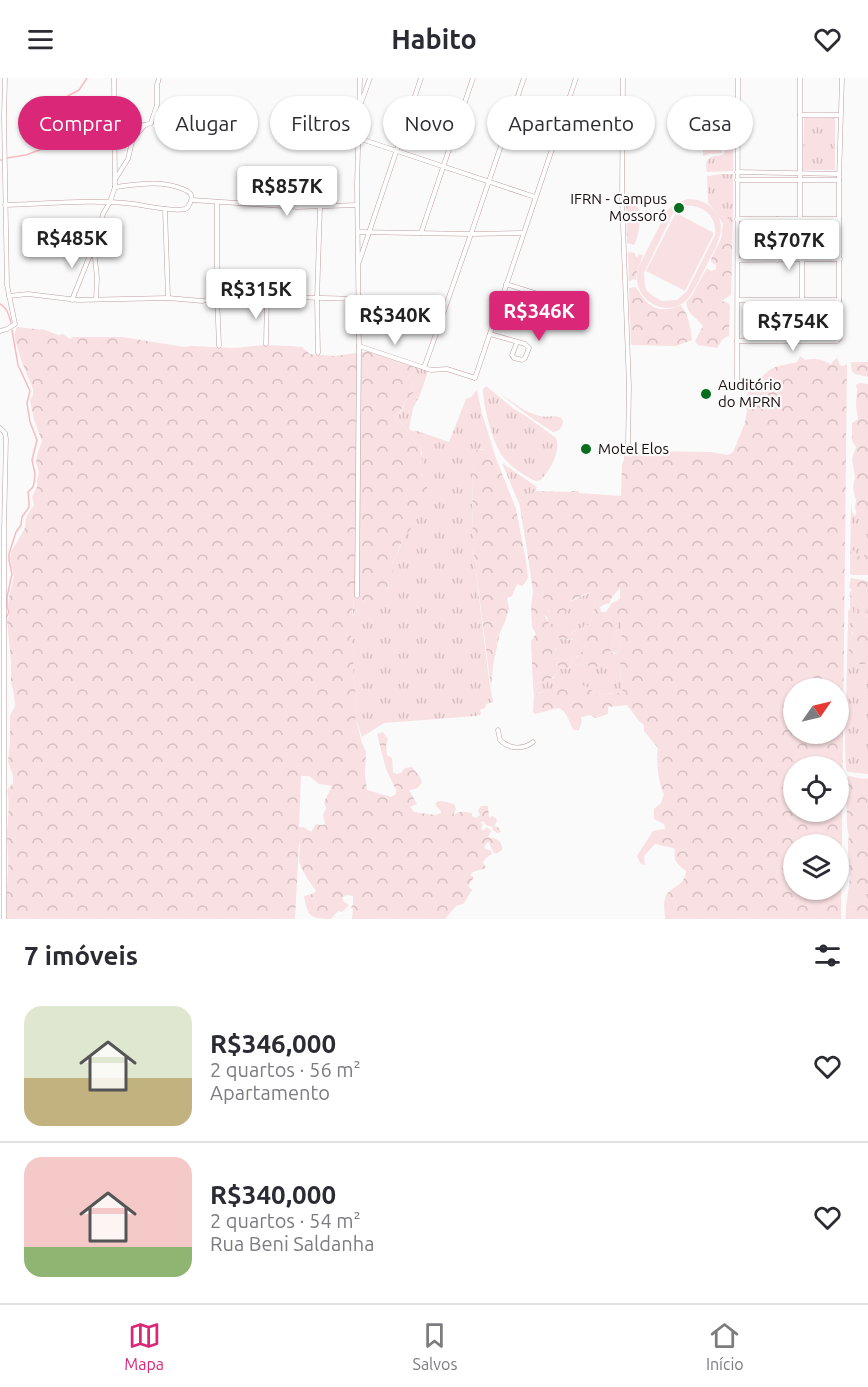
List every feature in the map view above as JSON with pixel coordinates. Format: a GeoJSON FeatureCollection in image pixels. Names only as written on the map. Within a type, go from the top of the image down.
{"type":"FeatureCollection","features":[{"type":"Feature","properties":{"kind":"street"},"geometry":{"type":"LineString","coordinates":[[0,331],[15,324],[7,285],[3,241],[5,205],[2,117],[5,78]]}},
{"type":"Feature","properties":{"kind":"street"},"geometry":{"type":"LineString","coordinates":[[114,78],[114,96]]}},
{"type":"Feature","properties":{"kind":"street"},"geometry":{"type":"LineString","coordinates":[[115,178],[128,159],[136,135],[151,123],[156,108],[159,78]]}},
{"type":"Feature","properties":{"kind":"street"},"geometry":{"type":"LineString","coordinates":[[359,96],[360,78]]}},
{"type":"Feature","properties":{"kind":"street"},"geometry":{"type":"LineString","coordinates":[[363,96],[370,78]]}},
{"type":"Feature","properties":{"kind":"street"},"geometry":{"type":"LineString","coordinates":[[357,268],[421,78]]}},
{"type":"Feature","properties":{"kind":"street"},"geometry":{"type":"LineString","coordinates":[[421,233],[473,78]]}},
{"type":"Feature","properties":{"kind":"street"},"geometry":{"type":"LineString","coordinates":[[424,368],[524,78]]}},
{"type":"Feature","properties":{"kind":"street"},"geometry":{"type":"LineString","coordinates":[[359,346],[430,370],[447,369],[475,378],[576,78]]}},
{"type":"Feature","properties":{"kind":"street"},"geometry":{"type":"LineString","coordinates":[[623,78],[622,198],[630,387],[628,444]]}},
{"type":"Feature","properties":{"kind":"street"},"geometry":{"type":"LineString","coordinates":[[737,381],[738,78]]}},
{"type":"Feature","properties":{"kind":"street"},"geometry":{"type":"LineString","coordinates":[[800,78],[800,219]]}},
{"type":"Feature","properties":{"kind":"street"},"geometry":{"type":"LineString","coordinates":[[737,341],[837,341],[839,339],[839,180],[842,78]]}},
{"type":"Feature","properties":{"kind":"street"},"geometry":{"type":"LineString","coordinates":[[800,115],[840,115]]}},
{"type":"Feature","properties":{"kind":"street"},"geometry":{"type":"LineString","coordinates":[[142,125],[146,125]]}},
{"type":"Feature","properties":{"kind":"street"},"geometry":{"type":"LineString","coordinates":[[371,142],[535,198]]}},
{"type":"Feature","properties":{"kind":"street"},"geometry":{"type":"LineString","coordinates":[[72,300],[94,249],[103,214],[115,188],[115,150]]}},
{"type":"Feature","properties":{"kind":"street"},"geometry":{"type":"LineString","coordinates":[[357,596],[358,150]]}},
{"type":"Feature","properties":{"kind":"street"},"geometry":{"type":"LineString","coordinates":[[737,172],[840,174]]}},
{"type":"Feature","properties":{"kind":"street"},"geometry":{"type":"LineString","coordinates":[[737,180],[839,180]]}},
{"type":"Feature","properties":{"kind":"street"},"geometry":{"type":"LineString","coordinates":[[5,205],[110,202],[165,209],[185,209],[192,200],[192,195],[188,191],[165,183],[115,188]]}},
{"type":"Feature","properties":{"kind":"street"},"geometry":{"type":"LineString","coordinates":[[192,200],[320,207],[357,205]]}},
{"type":"Feature","properties":{"kind":"street"},"geometry":{"type":"LineString","coordinates":[[218,202],[219,346]]}},
{"type":"Feature","properties":{"kind":"street"},"geometry":{"type":"LineString","coordinates":[[318,353],[320,207]]}},
{"type":"Feature","properties":{"kind":"street"},"geometry":{"type":"LineString","coordinates":[[165,209],[168,298]]}},
{"type":"Feature","properties":{"kind":"street"},"geometry":{"type":"LineString","coordinates":[[737,219],[839,219]]}},
{"type":"Feature","properties":{"kind":"street"},"geometry":{"type":"LineString","coordinates":[[777,219],[777,260]]}},
{"type":"Feature","properties":{"kind":"street"},"geometry":{"type":"LineString","coordinates":[[357,232],[523,233]]}},
{"type":"Feature","properties":{"kind":"street"},"geometry":{"type":"LineString","coordinates":[[94,249],[97,278],[96,299]]}},
{"type":"Feature","properties":{"kind":"street"},"geometry":{"type":"LineString","coordinates":[[738,260],[840,259]]}},
{"type":"Feature","properties":{"kind":"street"},"geometry":{"type":"LineString","coordinates":[[802,260],[802,300]]}},
{"type":"Feature","properties":{"kind":"street"},"geometry":{"type":"LineString","coordinates":[[506,284],[544,296]]}},
{"type":"Feature","properties":{"kind":"street"},"geometry":{"type":"LineString","coordinates":[[9,296],[28,294],[72,300],[168,298],[204,301],[217,295],[358,299]]}},
{"type":"Feature","properties":{"kind":"street"},"geometry":{"type":"LineString","coordinates":[[266,344],[267,297]]}},
{"type":"Feature","properties":{"kind":"street"},"geometry":{"type":"LineString","coordinates":[[738,300],[838,300]]}},
{"type":"Feature","properties":{"kind":"street"},"geometry":{"type":"LineString","coordinates":[[499,305],[537,318]]}},
{"type":"Feature","properties":{"kind":"street"},"geometry":{"type":"LineString","coordinates":[[490,334],[525,344],[529,348],[522,360],[512,355],[517,342]]}},
{"type":"Feature","properties":{"kind":"street"},"geometry":{"type":"LineString","coordinates":[[0,428],[5,433],[6,439],[2,529],[4,919]]}},
{"type":"Feature","properties":{"kind":"street"},"geometry":{"type":"LineString","coordinates":[[498,730],[500,740],[507,746],[524,747],[533,742]]}},
{"type":"Feature","properties":{"kind":"green space"},"geometry":{"type":"Polygon","coordinates":[[[804,118],[835,118],[835,170],[803,170],[804,118]]]}},
{"type":"Feature","properties":{"kind":"green space"},"geometry":{"type":"Polygon","coordinates":[[[703,150],[722,150],[722,153],[703,156],[703,150]]]}},
{"type":"Feature","properties":{"kind":"green space"},"geometry":{"type":"Polygon","coordinates":[[[725,150],[733,150],[733,171],[707,172],[707,161],[724,154],[725,150]]]}},
{"type":"Feature","properties":{"kind":"green space"},"geometry":{"type":"Polygon","coordinates":[[[733,174],[733,214],[723,224],[708,203],[707,175],[733,174]]]}},
{"type":"Feature","properties":{"kind":"green space"},"geometry":{"type":"Polygon","coordinates":[[[688,199],[705,203],[718,216],[721,231],[716,246],[690,296],[680,305],[662,308],[651,303],[644,296],[638,287],[637,273],[667,211],[674,204],[688,199]],[[684,206],[673,213],[644,273],[647,291],[662,301],[677,300],[687,291],[715,235],[714,222],[711,217],[703,209],[684,206]]]}},
{"type":"Feature","properties":{"kind":"green space"},"geometry":{"type":"Polygon","coordinates":[[[626,201],[636,206],[642,213],[639,215],[639,230],[634,245],[627,243],[626,201]]]}},
{"type":"Feature","properties":{"kind":"green space"},"geometry":{"type":"Polygon","coordinates":[[[676,213],[714,233],[685,291],[646,271],[676,213]]]}},
{"type":"Feature","properties":{"kind":"green space"},"geometry":{"type":"Polygon","coordinates":[[[733,214],[731,295],[721,302],[725,301],[730,305],[729,336],[723,339],[717,348],[698,345],[695,341],[703,326],[690,313],[686,302],[707,268],[711,271],[716,269],[711,259],[721,239],[723,224],[733,214]]]}},
{"type":"Feature","properties":{"kind":"green space"},"geometry":{"type":"Polygon","coordinates":[[[631,252],[638,257],[639,254],[643,255],[636,280],[629,282],[628,253],[631,252]]]}},
{"type":"Feature","properties":{"kind":"green space"},"geometry":{"type":"Polygon","coordinates":[[[635,287],[648,303],[657,308],[666,309],[681,305],[690,326],[692,340],[676,346],[631,345],[629,288],[635,287]]]}},
{"type":"Feature","properties":{"kind":"green space"},"geometry":{"type":"Polygon","coordinates":[[[17,327],[63,334],[70,339],[71,337],[122,337],[185,347],[291,346],[302,347],[310,354],[335,356],[369,351],[419,367],[409,378],[414,384],[411,390],[414,392],[407,399],[396,419],[404,426],[411,438],[420,444],[423,471],[421,470],[421,474],[427,484],[427,495],[421,500],[416,518],[391,564],[395,566],[382,597],[373,602],[354,598],[352,613],[354,625],[351,635],[357,702],[355,716],[366,752],[367,790],[391,797],[396,794],[386,769],[377,734],[383,732],[388,739],[387,755],[392,758],[393,772],[401,773],[405,768],[412,767],[420,777],[422,783],[416,789],[409,790],[417,804],[410,807],[414,812],[436,815],[441,813],[435,803],[441,801],[454,804],[456,809],[453,815],[465,812],[472,813],[472,816],[476,818],[480,815],[478,810],[481,806],[488,806],[489,818],[492,816],[496,818],[494,826],[498,827],[501,832],[497,833],[492,829],[493,827],[486,825],[483,821],[480,823],[483,824],[481,828],[483,831],[487,827],[491,831],[488,837],[500,842],[502,850],[496,854],[489,842],[486,843],[484,848],[492,854],[483,862],[486,868],[470,875],[474,877],[468,886],[472,890],[463,904],[456,906],[445,919],[352,919],[353,909],[350,908],[353,905],[353,896],[347,895],[342,897],[349,905],[342,912],[338,911],[331,919],[314,917],[307,908],[304,896],[316,891],[300,864],[299,843],[295,919],[7,919],[9,806],[7,790],[13,783],[8,761],[10,716],[15,706],[7,620],[10,613],[8,606],[14,576],[10,559],[11,552],[25,528],[26,517],[34,505],[32,497],[37,487],[39,472],[36,463],[37,455],[42,441],[30,400],[33,389],[14,335],[17,327]],[[301,776],[299,827],[304,827],[311,832],[316,824],[325,824],[324,802],[332,786],[319,784],[309,776],[301,776]]]}},
{"type":"Feature","properties":{"kind":"green space"},"geometry":{"type":"Polygon","coordinates":[[[800,356],[805,360],[825,361],[831,365],[837,358],[840,365],[847,364],[844,678],[783,678],[783,744],[843,744],[843,756],[783,756],[783,822],[842,822],[842,834],[783,834],[783,900],[841,900],[841,919],[665,919],[665,898],[683,880],[686,871],[676,862],[673,848],[655,844],[644,856],[645,865],[641,864],[637,856],[653,831],[665,829],[664,824],[654,819],[654,809],[661,803],[664,794],[658,771],[658,748],[644,731],[644,725],[627,705],[608,707],[608,714],[596,718],[590,715],[581,717],[579,730],[574,730],[567,715],[559,708],[535,714],[533,712],[534,695],[554,688],[578,683],[598,695],[623,692],[620,660],[596,667],[574,664],[573,661],[586,646],[576,648],[572,645],[578,639],[562,639],[556,636],[557,631],[561,630],[569,635],[588,625],[594,610],[592,593],[570,601],[566,611],[553,623],[549,611],[551,603],[533,592],[519,501],[523,500],[526,495],[528,498],[532,497],[533,492],[537,491],[579,491],[579,493],[621,496],[624,455],[631,451],[711,452],[728,455],[733,452],[745,423],[747,394],[759,379],[779,366],[797,362],[800,356]],[[620,588],[609,604],[600,607],[601,612],[606,612],[612,603],[620,599],[620,588]],[[620,619],[615,624],[618,630],[612,636],[615,639],[610,652],[614,654],[618,653],[621,640],[620,619]]]}},
{"type":"Feature","properties":{"kind":"green space"},"geometry":{"type":"Polygon","coordinates":[[[851,362],[868,362],[868,377],[853,372],[851,362]]]}},
{"type":"Feature","properties":{"kind":"green space"},"geometry":{"type":"Polygon","coordinates":[[[418,367],[428,371],[413,408],[409,429],[449,442],[466,399],[477,390],[492,445],[488,459],[485,449],[480,449],[473,456],[472,461],[473,547],[493,702],[486,704],[485,708],[480,710],[481,714],[476,716],[384,723],[362,737],[355,716],[357,702],[351,635],[354,598],[365,602],[388,589],[392,573],[391,564],[421,500],[423,475],[421,474],[420,444],[411,438],[404,426],[396,419],[414,384],[409,378],[418,367]]]}},
{"type":"Feature","properties":{"kind":"green space"},"geometry":{"type":"Polygon","coordinates":[[[868,384],[868,516],[860,510],[856,512],[853,488],[855,477],[852,459],[856,447],[852,441],[852,423],[858,419],[856,385],[868,384]]]}},
{"type":"Feature","properties":{"kind":"green space"},"geometry":{"type":"Polygon","coordinates":[[[486,386],[556,438],[556,455],[541,480],[535,481],[518,471],[500,452],[487,415],[483,396],[483,389],[486,386]]]}},
{"type":"Feature","properties":{"kind":"green space"},"geometry":{"type":"Polygon","coordinates":[[[499,393],[534,414],[543,417],[560,417],[563,421],[561,427],[553,432],[499,393]]]}},
{"type":"Feature","properties":{"kind":"green space"},"geometry":{"type":"Polygon","coordinates":[[[492,445],[516,509],[528,578],[522,586],[517,584],[512,596],[507,598],[509,608],[500,632],[491,688],[473,547],[472,451],[485,449],[488,458],[492,445]]]}},
{"type":"Feature","properties":{"kind":"green space"},"geometry":{"type":"Polygon","coordinates":[[[502,463],[537,487],[532,497],[519,501],[520,506],[502,463]]]}},
{"type":"Feature","properties":{"kind":"green space"},"geometry":{"type":"Polygon","coordinates":[[[851,500],[852,512],[855,516],[860,510],[868,516],[868,575],[851,575],[850,573],[851,500]]]}},
{"type":"Feature","properties":{"kind":"green space"},"geometry":{"type":"Polygon","coordinates":[[[853,550],[862,557],[865,551],[868,551],[868,559],[862,560],[868,561],[868,571],[855,568],[856,559],[853,550]]]}},
{"type":"Feature","properties":{"kind":"green space"},"geometry":{"type":"Polygon","coordinates":[[[851,578],[868,581],[868,663],[861,665],[851,659],[852,653],[849,651],[848,640],[853,632],[848,631],[852,621],[848,618],[848,611],[851,608],[854,614],[856,610],[862,611],[867,616],[866,610],[855,598],[850,597],[851,578]]]}},
{"type":"Feature","properties":{"kind":"green space"},"geometry":{"type":"Polygon","coordinates":[[[533,592],[551,603],[548,611],[554,622],[567,610],[570,602],[592,593],[594,610],[588,625],[569,635],[556,636],[568,640],[580,637],[576,641],[576,648],[586,646],[577,656],[574,664],[596,667],[615,659],[620,660],[623,692],[598,695],[576,687],[549,690],[534,695],[533,685],[554,678],[557,673],[554,664],[564,669],[570,668],[573,656],[565,652],[568,654],[568,659],[565,661],[560,660],[559,657],[551,659],[554,650],[557,649],[549,637],[555,631],[548,623],[547,617],[534,605],[531,606],[533,592]]]}},
{"type":"Feature","properties":{"kind":"green space"},"geometry":{"type":"Polygon","coordinates":[[[850,597],[855,598],[866,610],[867,616],[854,614],[850,609],[850,597]]]}},
{"type":"Feature","properties":{"kind":"green space"},"geometry":{"type":"Polygon","coordinates":[[[534,605],[541,609],[551,626],[554,626],[555,631],[550,637],[554,643],[560,642],[551,659],[559,657],[560,660],[565,661],[568,659],[567,654],[559,649],[565,647],[570,648],[573,657],[570,668],[564,669],[555,664],[557,673],[555,676],[533,685],[531,641],[536,634],[532,627],[531,606],[534,605]]]}},
{"type":"Feature","properties":{"kind":"green space"},"geometry":{"type":"Polygon","coordinates":[[[848,618],[852,621],[852,636],[848,640],[849,651],[861,665],[868,663],[868,774],[849,772],[849,756],[845,756],[845,744],[849,744],[849,678],[847,678],[848,618]]]}},
{"type":"Feature","properties":{"kind":"green space"},"geometry":{"type":"Polygon","coordinates":[[[620,619],[622,632],[618,653],[610,652],[615,639],[612,636],[617,626],[615,624],[620,619]]]}},
{"type":"Feature","properties":{"kind":"green space"},"geometry":{"type":"Polygon","coordinates":[[[849,776],[868,778],[868,894],[857,892],[850,878],[847,822],[849,822],[849,776]]]}},
{"type":"Feature","properties":{"kind":"green space"},"geometry":{"type":"Polygon","coordinates":[[[868,824],[868,905],[846,907],[847,900],[849,900],[850,878],[849,832],[868,824]]]}},
{"type":"Feature","properties":{"kind":"green space"},"geometry":{"type":"Polygon","coordinates":[[[868,905],[868,919],[846,919],[846,907],[868,905]]]}},
{"type":"Feature","properties":{"kind":"waterway"},"geometry":{"type":"LineString","coordinates":[[7,158],[26,155],[42,149],[58,125],[66,97],[79,90],[87,78]]}},
{"type":"Feature","properties":{"kind":"waterway"},"geometry":{"type":"LineString","coordinates":[[0,304],[6,310],[11,323]]}},
{"type":"Feature","properties":{"kind":"waterway"},"geometry":{"type":"LineString","coordinates":[[6,618],[9,612],[7,597],[12,574],[9,554],[22,517],[29,507],[28,492],[34,483],[32,460],[37,440],[30,422],[27,403],[30,391],[18,365],[12,330]]}},
{"type":"Feature","properties":{"kind":"place","name":"IFRN - Campus Mossoró"},"geometry":{"type":"Point","coordinates":[679,208]}},
{"type":"Feature","properties":{"kind":"place","name":"Auditório do MPRN"},"geometry":{"type":"Point","coordinates":[706,394]}},
{"type":"Feature","properties":{"kind":"place","name":"Motel Elos"},"geometry":{"type":"Point","coordinates":[586,449]}}]}
